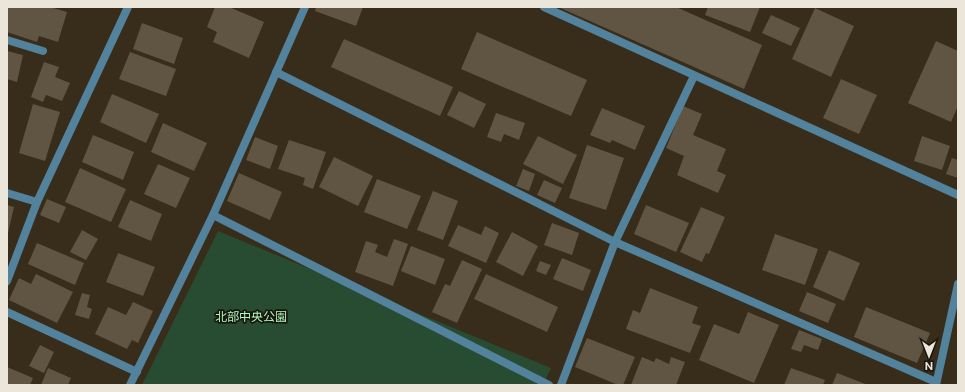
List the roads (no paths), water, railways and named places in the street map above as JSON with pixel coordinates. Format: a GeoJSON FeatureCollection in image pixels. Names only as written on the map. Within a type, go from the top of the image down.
{"type":"FeatureCollection","features":[{"type":"Feature","properties":{"kind":"street"},"geometry":{"type":"LineString","coordinates":[[7,281],[37,202],[128,7]]}},
{"type":"Feature","properties":{"kind":"street"},"geometry":{"type":"LineString","coordinates":[[130,385],[213,215],[305,7]]}},
{"type":"Feature","properties":{"kind":"street"},"geometry":{"type":"LineString","coordinates":[[544,7],[958,195]]}},
{"type":"Feature","properties":{"kind":"street"},"geometry":{"type":"LineString","coordinates":[[7,40],[43,51]]}},
{"type":"Feature","properties":{"kind":"street"},"geometry":{"type":"LineString","coordinates":[[276,72],[615,242],[936,383],[958,284]]}},
{"type":"Feature","properties":{"kind":"street"},"geometry":{"type":"LineString","coordinates":[[561,385],[615,242],[694,76]]}},
{"type":"Feature","properties":{"kind":"street"},"geometry":{"type":"LineString","coordinates":[[7,193],[37,202]]}},
{"type":"Feature","properties":{"kind":"street"},"geometry":{"type":"LineString","coordinates":[[213,215],[549,385]]}},
{"type":"Feature","properties":{"kind":"street"},"geometry":{"type":"LineString","coordinates":[[7,312],[137,372]]}},
{"type":"Feature","properties":{"kind":"park label","name":"北部中央公園"},"geometry":{"type":"Point","coordinates":[251,317]}}]}
